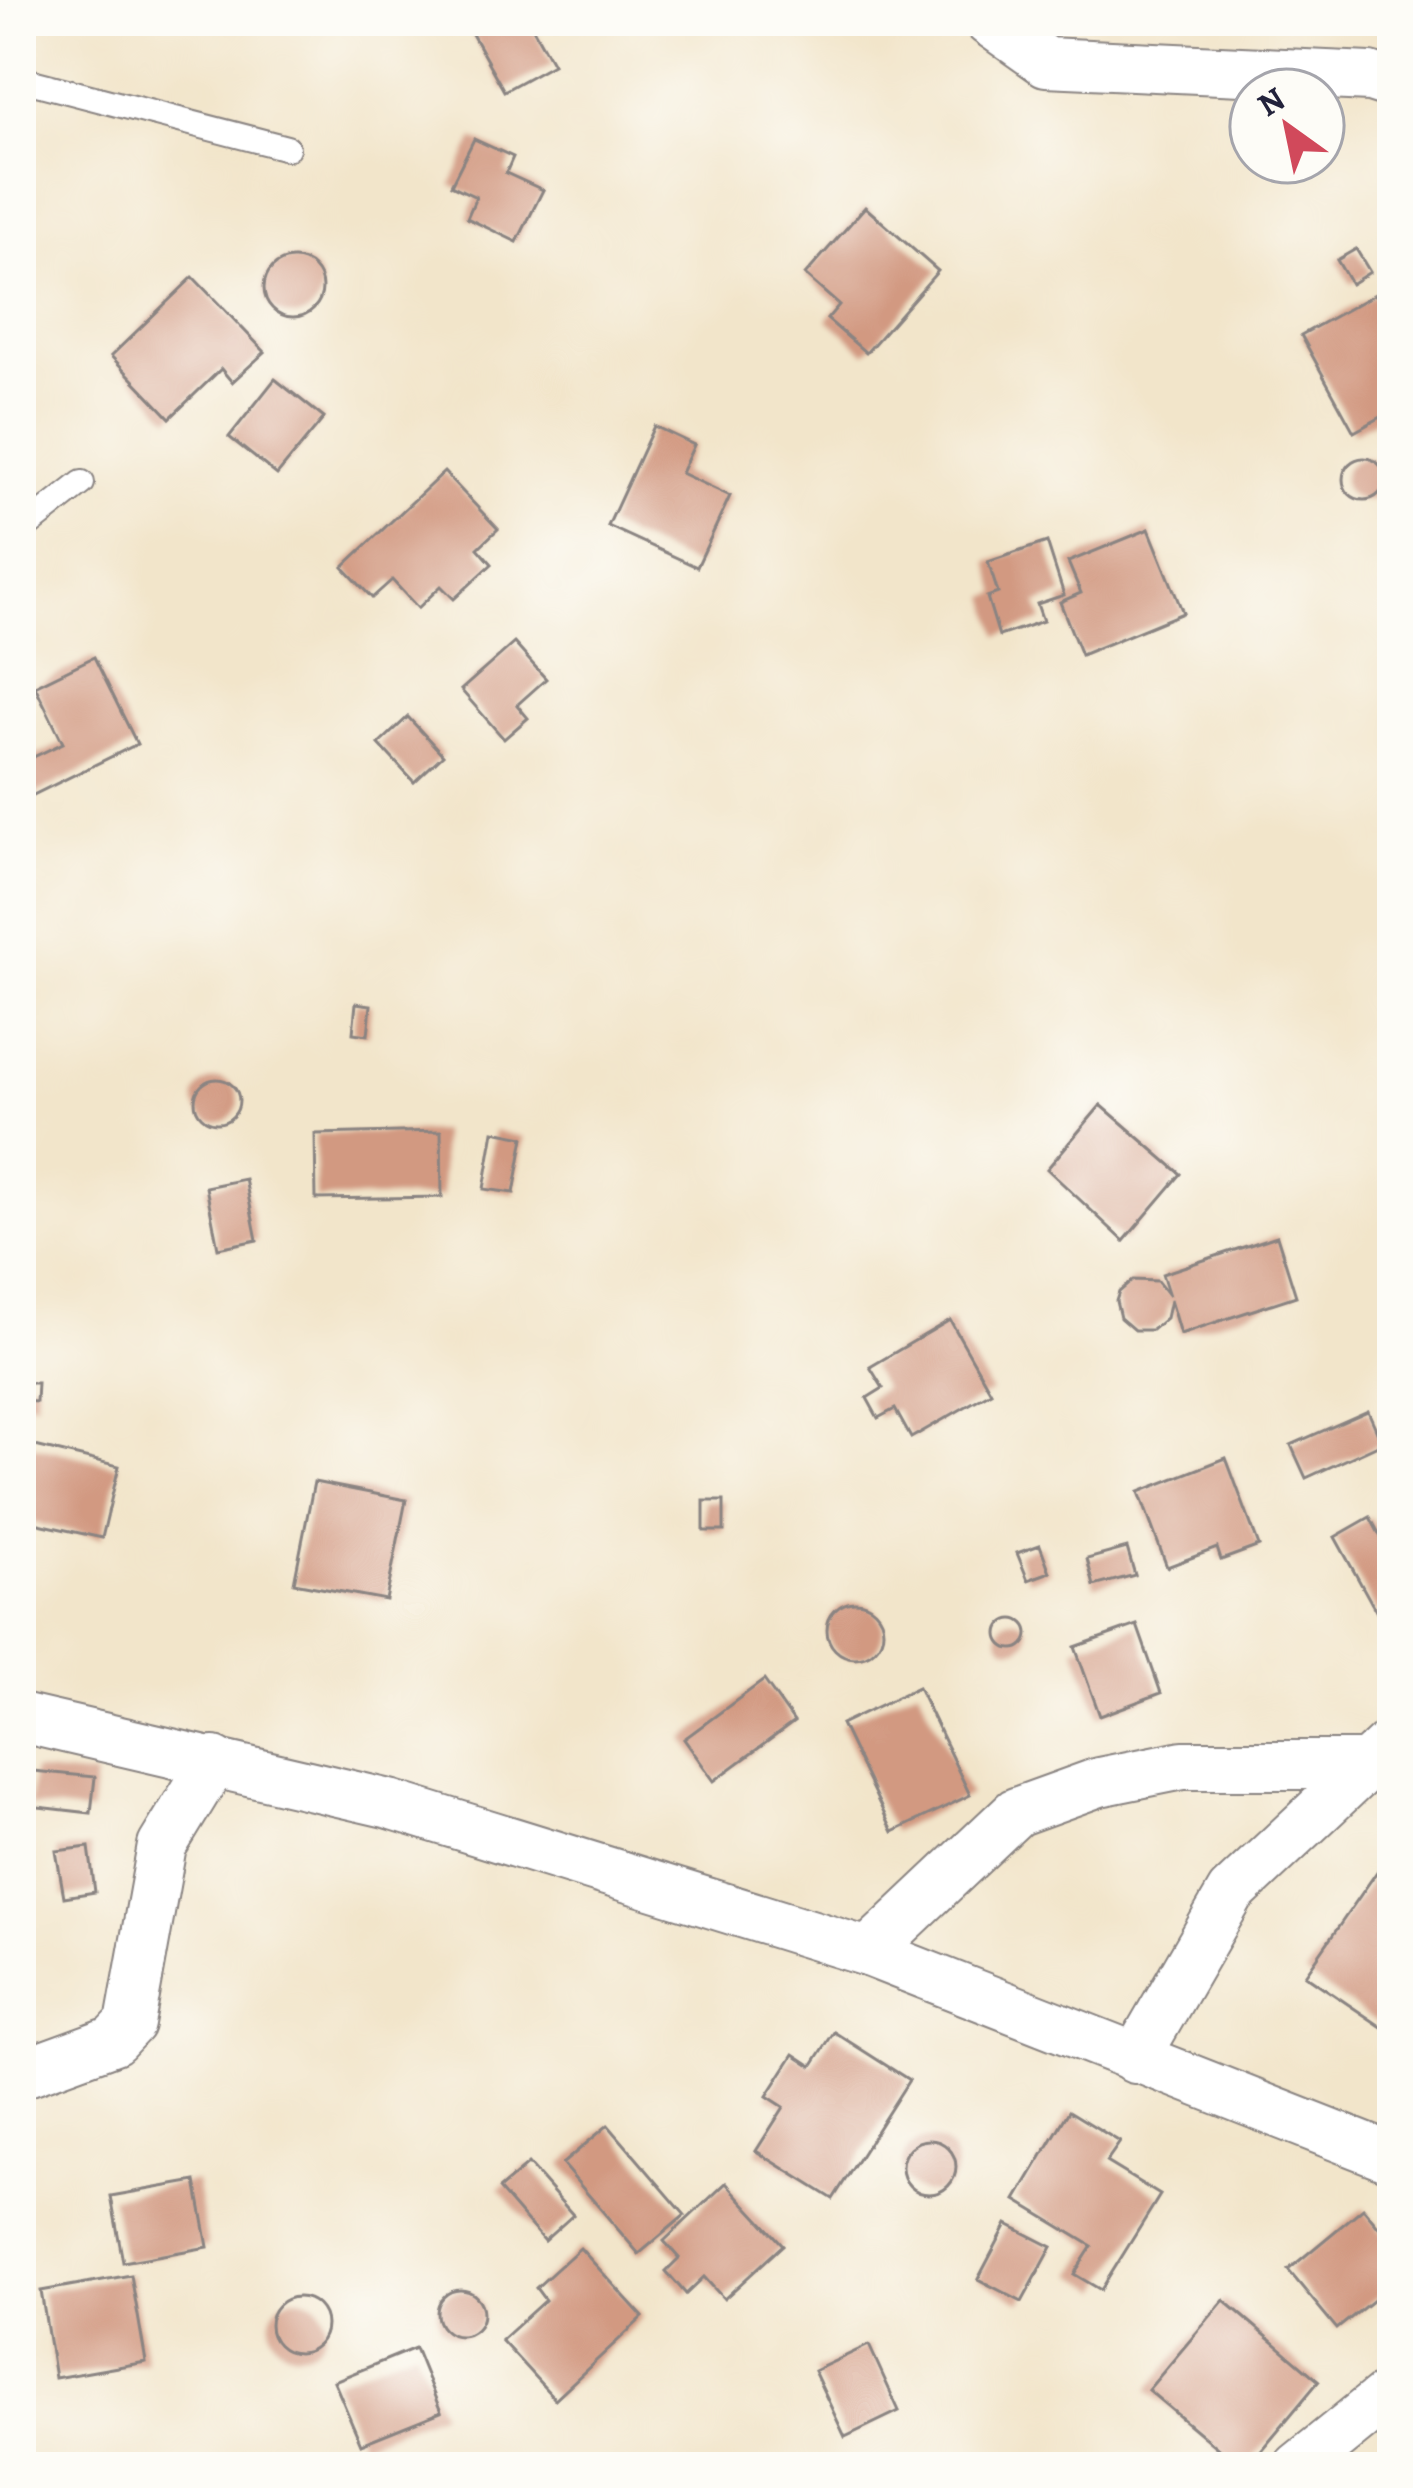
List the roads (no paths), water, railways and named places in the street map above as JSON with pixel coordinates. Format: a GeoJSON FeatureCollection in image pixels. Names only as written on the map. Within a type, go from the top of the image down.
{"type":"FeatureCollection","features":[{"type":"Feature","properties":{"kind":"street"},"geometry":{"type":"LineString","coordinates":[[988,21],[1046,62],[1370,77],[1392,84]]}},
{"type":"Feature","properties":{"kind":"street"},"geometry":{"type":"LineString","coordinates":[[21,1718],[390,1804],[868,1952],[1392,2158]]}},
{"type":"Feature","properties":{"kind":"street"},"geometry":{"type":"LineString","coordinates":[[868,1952],[1016,1812],[1099,1782],[1183,1766],[1379,1754]]}},
{"type":"Feature","properties":{"kind":"street"},"geometry":{"type":"LineString","coordinates":[[1135,2059],[1231,1893],[1379,1754]]}},
{"type":"Feature","properties":{"kind":"street"},"geometry":{"type":"LineString","coordinates":[[21,2074],[114,2040],[130,2023],[162,1846],[214,1761]]}},
{"type":"Feature","properties":{"kind":"street"},"geometry":{"type":"LineString","coordinates":[[1298,2467],[1392,2391]]}},
{"type":"Feature","properties":{"kind":"lane"},"geometry":{"type":"LineString","coordinates":[[21,79],[287,148]]}},
{"type":"Feature","properties":{"kind":"lane"},"geometry":{"type":"LineString","coordinates":[[21,531],[82,483]]}}]}
